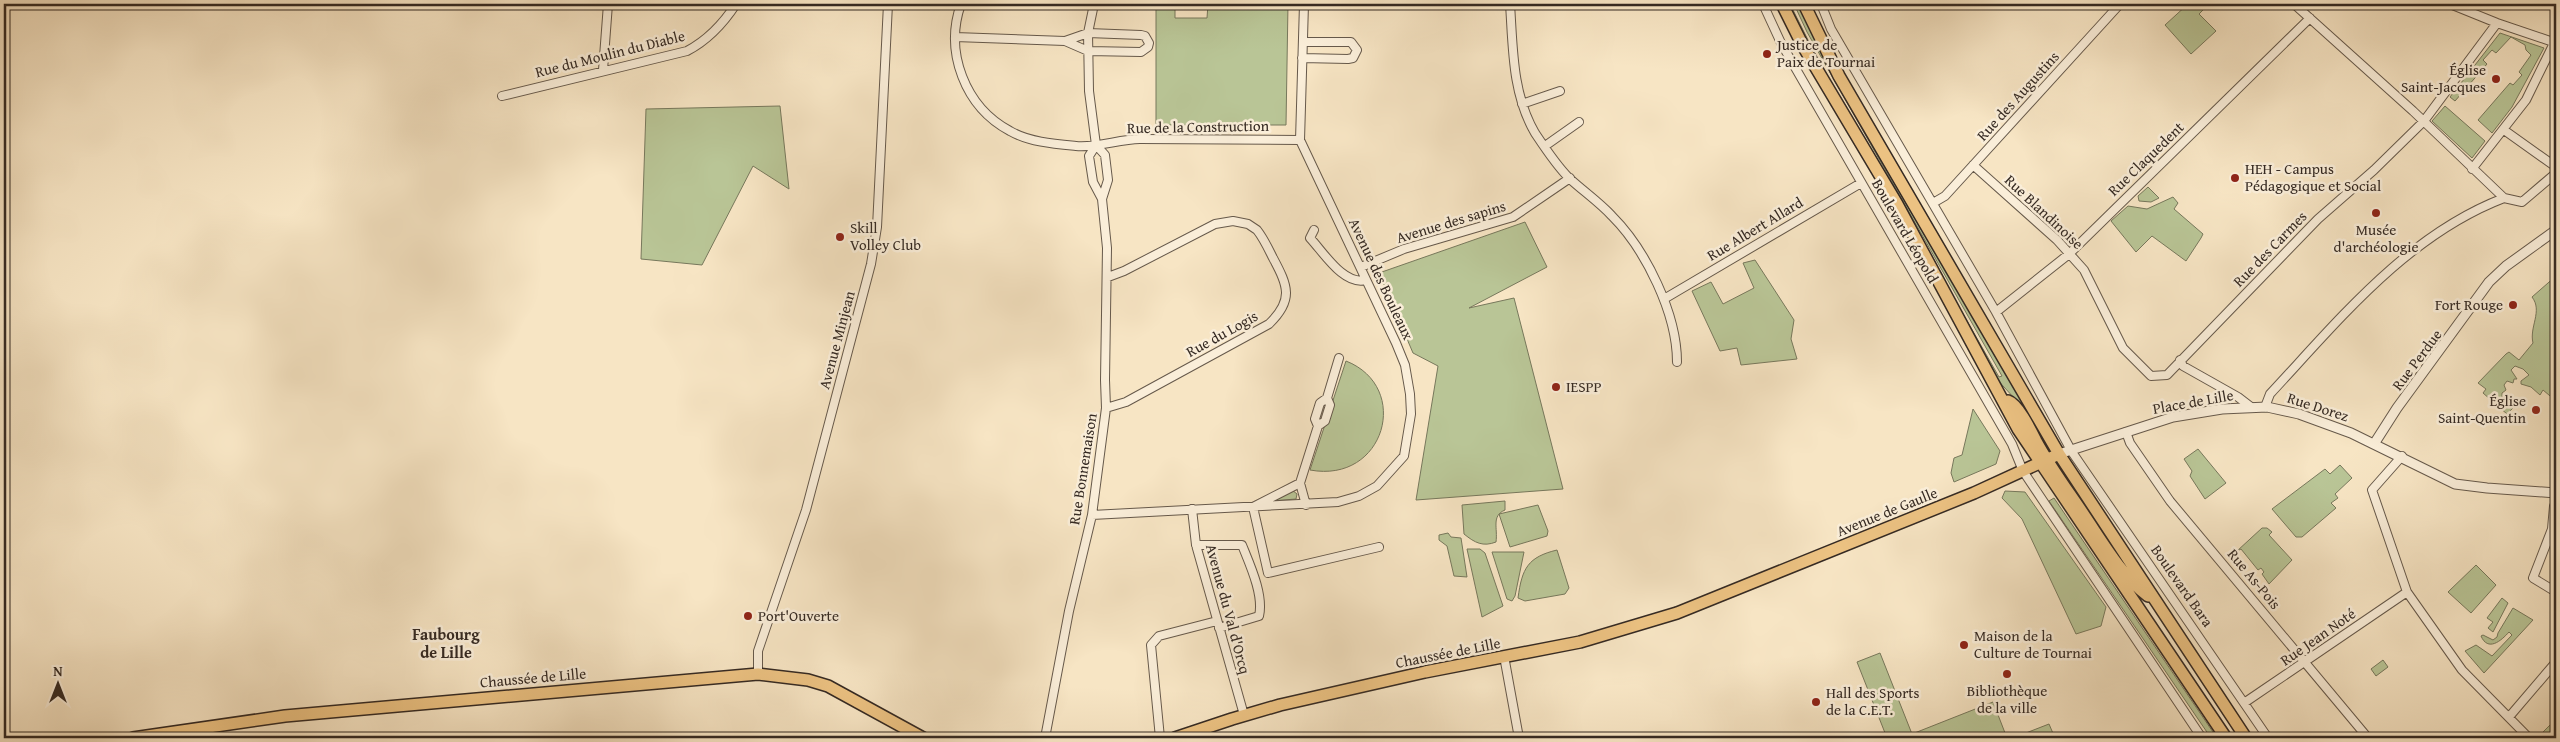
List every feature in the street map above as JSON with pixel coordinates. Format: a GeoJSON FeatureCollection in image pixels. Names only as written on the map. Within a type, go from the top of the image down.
{"type":"FeatureCollection","features":[{"type":"Feature","properties":{"kind":"main road","name":"Boulevard Léopold"},"geometry":{"type":"LineString","coordinates":[[1782,4],[1803,46],[1897,204],[2003,399],[2044,462]]}},
{"type":"Feature","properties":{"kind":"main road","name":"Boulevard Léopold"},"geometry":{"type":"LineString","coordinates":[[1804,4],[1839,76],[2059,454]]}},
{"type":"Feature","properties":{"kind":"main road","name":"Avenue de Gaulle"},"geometry":{"type":"LineString","coordinates":[[1726,594],[2023,471],[2059,454]]}},
{"type":"Feature","properties":{"kind":"main road","name":"Boulevard Bara"},"geometry":{"type":"LineString","coordinates":[[2059,454],[2246,738]]}},
{"type":"Feature","properties":{"kind":"main road"},"geometry":{"type":"LineString","coordinates":[[2044,462],[2137,588],[2155,601]]}},
{"type":"Feature","properties":{"kind":"main road"},"geometry":{"type":"LineString","coordinates":[[2044,462],[2226,738]]}},
{"type":"Feature","properties":{"kind":"main road","name":"Chaussée de Lille"},"geometry":{"type":"LineString","coordinates":[[1175,738],[1244,715],[1396,678],[1607,634],[1677,613],[1726,594]]}},
{"type":"Feature","properties":{"kind":"main road","name":"Chaussée de Lille"},"geometry":{"type":"LineString","coordinates":[[133,738],[285,716],[758,674],[808,680],[828,686],[922,738]]}},
{"type":"Feature","properties":{"kind":"street"},"geometry":{"type":"LineString","coordinates":[[603,70],[608,4]]}},
{"type":"Feature","properties":{"kind":"street","name":"Rue du Moulin du Diable"},"geometry":{"type":"LineString","coordinates":[[502,96],[686,51],[699,45],[725,22],[736,4]]}},
{"type":"Feature","properties":{"kind":"street","name":"Avenue Minjean"},"geometry":{"type":"LineString","coordinates":[[758,674],[758,651],[806,510],[871,264],[877,227],[888,4]]}},
{"type":"Feature","properties":{"kind":"street","name":"Rue de la Construction"},"geometry":{"type":"LineString","coordinates":[[961,4],[955,37],[958,65],[966,86],[978,106],[992,120],[1011,132],[1032,140],[1078,147],[1096,146],[1134,139],[1300,140]]}},
{"type":"Feature","properties":{"kind":"street","name":"Rue Bonnemaison"},"geometry":{"type":"LineString","coordinates":[[1045,738],[1069,611],[1092,515],[1106,408],[1108,277],[1102,199],[1108,180],[1105,155],[1096,146],[1089,91],[1088,34],[1094,4]]}},
{"type":"Feature","properties":{"kind":"street","name":"Avenue des Bouleaux"},"geometry":{"type":"LineString","coordinates":[[1092,515],[1338,502],[1359,496],[1377,486],[1404,456],[1411,414],[1405,365],[1361,267],[1300,140],[1304,4],[1355,4]]}},
{"type":"Feature","properties":{"kind":"street"},"geometry":{"type":"LineString","coordinates":[[1510,4],[1515,69],[1522,104],[1536,133],[1570,178],[1613,216],[1640,254],[1664,299],[1672,320],[1678,362]]}},
{"type":"Feature","properties":{"kind":"street","name":"Boulevard Léopold"},"geometry":{"type":"LineString","coordinates":[[1764,4],[1781,43],[2012,444],[2023,471]]}},
{"type":"Feature","properties":{"kind":"street"},"geometry":{"type":"LineString","coordinates":[[1821,4],[1831,29],[1996,312],[2072,452]]}},
{"type":"Feature","properties":{"kind":"street","name":"Rue des Augustins"},"geometry":{"type":"LineString","coordinates":[[1933,203],[1945,196],[2120,4]]}},
{"type":"Feature","properties":{"kind":"street"},"geometry":{"type":"LineString","coordinates":[[2294,4],[2424,121],[2504,198],[2522,202],[2556,173]]}},
{"type":"Feature","properties":{"kind":"street"},"geometry":{"type":"LineString","coordinates":[[2450,4],[2497,24],[2555,43],[2526,100],[2472,169]]}},
{"type":"Feature","properties":{"kind":"street","name":"Rue Claquedent"},"geometry":{"type":"LineString","coordinates":[[1996,312],[2069,254],[2310,18]]}},
{"type":"Feature","properties":{"kind":"street","name":"Rue des Carmes"},"geometry":{"type":"LineString","coordinates":[[2159,377],[2167,375],[2318,220],[2374,170],[2424,121],[2497,24]]}},
{"type":"Feature","properties":{"kind":"street"},"geometry":{"type":"LineString","coordinates":[[955,37],[1065,41],[1088,34],[1141,35],[1148,39],[1149,43],[1148,47],[1141,52],[1088,51],[1065,41]]}},
{"type":"Feature","properties":{"kind":"street"},"geometry":{"type":"LineString","coordinates":[[1302,58],[1348,59],[1353,58],[1357,50],[1351,42],[1303,42]]}},
{"type":"Feature","properties":{"kind":"street"},"geometry":{"type":"LineString","coordinates":[[1522,104],[1560,91]]}},
{"type":"Feature","properties":{"kind":"street"},"geometry":{"type":"LineString","coordinates":[[1545,146],[1579,122]]}},
{"type":"Feature","properties":{"kind":"street"},"geometry":{"type":"LineString","coordinates":[[2504,130],[2556,167]]}},
{"type":"Feature","properties":{"kind":"street","name":"Rue Bonnemaison"},"geometry":{"type":"LineString","coordinates":[[1096,146],[1089,156],[1093,182],[1102,199]]}},
{"type":"Feature","properties":{"kind":"street","name":"Rue Blandinoise"},"geometry":{"type":"LineString","coordinates":[[1973,165],[2069,254],[2093,285],[2123,348],[2151,376],[2159,377]]}},
{"type":"Feature","properties":{"kind":"street","name":"Avenue des sapins"},"geometry":{"type":"LineString","coordinates":[[1361,267],[1404,249],[1513,218],[1570,178]]}},
{"type":"Feature","properties":{"kind":"street","name":"Rue Albert Allard"},"geometry":{"type":"LineString","coordinates":[[1664,299],[1860,183]]}},
{"type":"Feature","properties":{"kind":"street"},"geometry":{"type":"LineString","coordinates":[[2265,407],[2273,391],[2381,278],[2424,241],[2485,205],[2504,198]]}},
{"type":"Feature","properties":{"kind":"street","name":"Rue du Logis"},"geometry":{"type":"LineString","coordinates":[[1106,408],[1126,402],[1270,324],[1280,314],[1285,303],[1287,287],[1257,230],[1248,224],[1234,221],[1214,224],[1124,271],[1108,277]]}},
{"type":"Feature","properties":{"kind":"street"},"geometry":{"type":"LineString","coordinates":[[1314,230],[1310,238],[1348,279],[1359,282],[1366,280]]}},
{"type":"Feature","properties":{"kind":"street","name":"Rue Perdue"},"geometry":{"type":"LineString","coordinates":[[2374,444],[2397,408],[2482,292],[2506,266],[2556,230]]}},
{"type":"Feature","properties":{"kind":"street"},"geometry":{"type":"LineString","coordinates":[[1306,505],[1300,482],[1318,426],[1315,419],[1320,403],[1327,398],[1339,358]]}},
{"type":"Feature","properties":{"kind":"street","name":"Place de Lille"},"geometry":{"type":"LineString","coordinates":[[2180,360],[2183,366],[2238,397],[2251,407]]}},
{"type":"Feature","properties":{"kind":"street","name":"Place de Lille"},"geometry":{"type":"LineString","coordinates":[[2059,454],[2072,452],[2173,417],[2225,408],[2251,407]]}},
{"type":"Feature","properties":{"kind":"street","name":"Rue Dorez"},"geometry":{"type":"LineString","coordinates":[[2251,407],[2265,407],[2308,417],[2402,456],[2421,468],[2455,484],[2555,498]]}},
{"type":"Feature","properties":{"kind":"street","name":"Rue As-Pois"},"geometry":{"type":"LineString","coordinates":[[2126,432],[2130,443],[2170,501],[2368,738]]}},
{"type":"Feature","properties":{"kind":"street","name":"Boulevard Bara"},"geometry":{"type":"LineString","coordinates":[[2072,452],[2268,738]]}},
{"type":"Feature","properties":{"kind":"street"},"geometry":{"type":"LineString","coordinates":[[2402,456],[2372,490],[2407,592],[2462,670],[2529,738]]}},
{"type":"Feature","properties":{"kind":"street"},"geometry":{"type":"LineString","coordinates":[[2023,471],[2202,738]]}},
{"type":"Feature","properties":{"kind":"street","name":"Avenue des Bouleaux"},"geometry":{"type":"LineString","coordinates":[[1253,507],[1300,482]]}},
{"type":"Feature","properties":{"kind":"street"},"geometry":{"type":"LineString","coordinates":[[2555,498],[2552,529],[2533,578],[2556,592]]}},
{"type":"Feature","properties":{"kind":"street"},"geometry":{"type":"LineString","coordinates":[[1253,507],[1268,573],[1379,546]]}},
{"type":"Feature","properties":{"kind":"street","name":"Avenue du Val d'Orcq"},"geometry":{"type":"LineString","coordinates":[[1192,509],[1196,545],[1244,715]]}},
{"type":"Feature","properties":{"kind":"street"},"geometry":{"type":"LineString","coordinates":[[1160,738],[1152,654],[1153,641],[1160,636],[1259,616],[1261,608],[1251,569],[1242,545],[1196,545]]}},
{"type":"Feature","properties":{"kind":"street","name":"Rue Jean Noté"},"geometry":{"type":"LineString","coordinates":[[2244,703],[2407,592]]}},
{"type":"Feature","properties":{"kind":"street"},"geometry":{"type":"LineString","coordinates":[[1504,656],[1519,738]]}},
{"type":"Feature","properties":{"kind":"street"},"geometry":{"type":"LineString","coordinates":[[2509,717],[2556,662]]}},
{"type":"Feature","properties":{"kind":"green space"},"geometry":{"type":"Polygon","coordinates":[[[1156,4],[1175,4],[1175,18],[1207,18],[1208,4],[1288,4],[1286,125],[1156,125],[1156,4]]]}},
{"type":"Feature","properties":{"kind":"green space"},"geometry":{"type":"Polygon","coordinates":[[[1785,4],[1790,4],[1817,58],[1999,377],[2002,376],[1807,32],[1794,4],[1798,4],[1812,33],[2033,420],[2029,422],[2015,399],[1993,375],[1785,4]]]}},
{"type":"Feature","properties":{"kind":"green space"},"geometry":{"type":"Polygon","coordinates":[[[2188,4],[2205,4],[2207,6],[2199,14],[2216,31],[2191,54],[2165,25],[2188,4]]]}},
{"type":"Feature","properties":{"kind":"green space"},"geometry":{"type":"Polygon","coordinates":[[[2500,33],[2544,48],[2512,107],[2492,133],[2478,120],[2510,83],[2513,85],[2522,75],[2519,72],[2531,55],[2526,50],[2525,45],[2511,37],[2496,53],[2492,50],[2483,60],[2487,64],[2455,101],[2450,97],[2500,33]]]}},
{"type":"Feature","properties":{"kind":"green space"},"geometry":{"type":"Polygon","coordinates":[[[780,106],[789,189],[753,166],[702,265],[641,259],[646,109],[780,106]]]}},
{"type":"Feature","properties":{"kind":"green space"},"geometry":{"type":"Polygon","coordinates":[[[2445,106],[2485,141],[2472,158],[2432,121],[2445,106]]]}},
{"type":"Feature","properties":{"kind":"green space"},"geometry":{"type":"Polygon","coordinates":[[[2148,187],[2159,198],[2151,202],[2139,201],[2138,196],[2148,187]]]}},
{"type":"Feature","properties":{"kind":"green space"},"geometry":{"type":"Polygon","coordinates":[[[2173,197],[2178,203],[2174,209],[2203,234],[2186,261],[2152,236],[2136,252],[2111,221],[2128,206],[2147,209],[2173,197]]]}},
{"type":"Feature","properties":{"kind":"green space"},"geometry":{"type":"Polygon","coordinates":[[[1525,222],[1547,267],[1469,308],[1514,298],[1563,489],[1416,500],[1438,366],[1413,353],[1379,273],[1525,222]]]}},
{"type":"Feature","properties":{"kind":"green space"},"geometry":{"type":"Polygon","coordinates":[[[1755,260],[1794,320],[1791,339],[1797,359],[1741,365],[1737,348],[1720,351],[1692,291],[1711,282],[1723,304],[1754,288],[1743,263],[1755,260]]]}},
{"type":"Feature","properties":{"kind":"green space"},"geometry":{"type":"Polygon","coordinates":[[[2556,276],[2556,401],[2543,390],[2540,395],[2531,387],[2521,384],[2521,381],[2529,375],[2523,369],[2515,366],[2511,370],[2517,379],[2514,379],[2513,383],[2507,381],[2504,385],[2506,390],[2502,393],[2502,398],[2508,400],[2513,408],[2507,414],[2483,393],[2486,389],[2478,383],[2506,354],[2509,352],[2519,360],[2533,343],[2532,337],[2536,308],[2532,297],[2556,276]]]}},
{"type":"Feature","properties":{"kind":"green space"},"geometry":{"type":"Polygon","coordinates":[[[1346,361],[1366,374],[1379,391],[1383,411],[1381,430],[1372,449],[1357,463],[1336,470],[1310,470],[1346,361]]]}},
{"type":"Feature","properties":{"kind":"green space"},"geometry":{"type":"Polygon","coordinates":[[[1973,409],[2000,451],[1996,464],[1954,482],[1951,473],[1954,458],[1962,455],[1973,409]]]}},
{"type":"Feature","properties":{"kind":"green space"},"geometry":{"type":"Polygon","coordinates":[[[2198,449],[2226,483],[2205,499],[2190,476],[2192,471],[2184,459],[2198,449]]]}},
{"type":"Feature","properties":{"kind":"green space"},"geometry":{"type":"Polygon","coordinates":[[[2340,465],[2352,478],[2335,494],[2338,498],[2331,503],[2336,508],[2302,537],[2296,537],[2272,509],[2325,469],[2330,474],[2340,465]]]}},
{"type":"Feature","properties":{"kind":"green space"},"geometry":{"type":"Polygon","coordinates":[[[1292,490],[1297,494],[1296,499],[1271,501],[1292,490]]]}},
{"type":"Feature","properties":{"kind":"green space"},"geometry":{"type":"Polygon","coordinates":[[[2005,491],[2025,492],[2106,607],[2101,626],[2076,634],[2022,519],[2002,498],[2005,491]]]}},
{"type":"Feature","properties":{"kind":"green space"},"geometry":{"type":"Polygon","coordinates":[[[2054,498],[2217,738],[2211,738],[2049,501],[2054,498]]]}},
{"type":"Feature","properties":{"kind":"green space"},"geometry":{"type":"Polygon","coordinates":[[[1505,501],[1505,510],[1498,516],[1496,523],[1496,542],[1479,543],[1464,534],[1462,505],[1505,501]]]}},
{"type":"Feature","properties":{"kind":"green space"},"geometry":{"type":"Polygon","coordinates":[[[1538,505],[1548,531],[1547,536],[1510,547],[1499,514],[1538,505]]]}},
{"type":"Feature","properties":{"kind":"green space"},"geometry":{"type":"Polygon","coordinates":[[[2262,528],[2267,528],[2272,532],[2269,535],[2292,560],[2269,584],[2262,574],[2264,572],[2261,568],[2258,570],[2241,549],[2237,551],[2262,528]]]}},
{"type":"Feature","properties":{"kind":"green space"},"geometry":{"type":"Polygon","coordinates":[[[1448,533],[1451,537],[1461,538],[1467,577],[1454,576],[1447,546],[1439,540],[1439,535],[1448,533]]]}},
{"type":"Feature","properties":{"kind":"green space"},"geometry":{"type":"Polygon","coordinates":[[[1467,549],[1480,549],[1485,553],[1503,606],[1482,617],[1467,549]]]}},
{"type":"Feature","properties":{"kind":"green space"},"geometry":{"type":"Polygon","coordinates":[[[1557,550],[1569,588],[1565,594],[1525,601],[1518,598],[1524,571],[1528,565],[1539,556],[1557,550]]]}},
{"type":"Feature","properties":{"kind":"green space"},"geometry":{"type":"Polygon","coordinates":[[[1492,552],[1524,552],[1515,596],[1512,601],[1507,599],[1492,552]]]}},
{"type":"Feature","properties":{"kind":"green space"},"geometry":{"type":"Polygon","coordinates":[[[2476,565],[2496,585],[2471,613],[2448,592],[2476,565]]]}},
{"type":"Feature","properties":{"kind":"green space"},"geometry":{"type":"Polygon","coordinates":[[[2502,598],[2508,603],[2493,632],[2488,628],[2493,622],[2487,618],[2502,598]]]}},
{"type":"Feature","properties":{"kind":"green space"},"geometry":{"type":"Polygon","coordinates":[[[2513,608],[2533,620],[2484,673],[2465,651],[2476,645],[2492,656],[2512,635],[2509,632],[2502,639],[2491,644],[2484,641],[2481,636],[2483,635],[2493,640],[2497,637],[2513,608]]]}},
{"type":"Feature","properties":{"kind":"green space"},"geometry":{"type":"Polygon","coordinates":[[[1880,653],[1912,734],[1993,702],[2007,738],[1887,738],[1857,662],[1880,653]]]}},
{"type":"Feature","properties":{"kind":"green space"},"geometry":{"type":"Polygon","coordinates":[[[2383,660],[2388,667],[2376,676],[2371,669],[2383,660]]]}},
{"type":"Feature","properties":{"kind":"green space"},"geometry":{"type":"Polygon","coordinates":[[[2555,720],[2556,738],[2537,738],[2555,720]]]}},
{"type":"Feature","properties":{"kind":"green space"},"geometry":{"type":"Polygon","coordinates":[[[2049,724],[2055,738],[2013,738],[2049,724]]]}},
{"type":"Feature","properties":{"kind":"place","name":"Justice de Paix de Tournai"},"geometry":{"type":"Point","coordinates":[1767,54]}},
{"type":"Feature","properties":{"kind":"place","name":"Église Saint-Jacques"},"geometry":{"type":"Point","coordinates":[2496,79]}},
{"type":"Feature","properties":{"kind":"place","name":"HEH - Campus Pédagogique et Social"},"geometry":{"type":"Point","coordinates":[2235,178]}},
{"type":"Feature","properties":{"kind":"place","name":"Musée d'archéologie"},"geometry":{"type":"Point","coordinates":[2376,213]}},
{"type":"Feature","properties":{"kind":"place","name":"Skill Volley Club"},"geometry":{"type":"Point","coordinates":[840,237]}},
{"type":"Feature","properties":{"kind":"place","name":"Fort Rouge"},"geometry":{"type":"Point","coordinates":[2513,305]}},
{"type":"Feature","properties":{"kind":"place","name":"IESPP"},"geometry":{"type":"Point","coordinates":[1556,387]}},
{"type":"Feature","properties":{"kind":"place","name":"Église Saint-Quentin"},"geometry":{"type":"Point","coordinates":[2536,410]}},
{"type":"Feature","properties":{"kind":"place","name":"Port'Ouverte"},"geometry":{"type":"Point","coordinates":[748,616]}},
{"type":"Feature","properties":{"kind":"place","name":"Maison de la Culture de Tournai"},"geometry":{"type":"Point","coordinates":[1964,645]}},
{"type":"Feature","properties":{"kind":"place","name":"Bibliothèque de la ville"},"geometry":{"type":"Point","coordinates":[2007,674]}},
{"type":"Feature","properties":{"kind":"place","name":"Hall des Sports de la C.E.T."},"geometry":{"type":"Point","coordinates":[1816,702]}},
{"type":"Feature","properties":{"kind":"district","name":"Faubourg de Lille"},"geometry":{"type":"Point","coordinates":[446,643]}}]}
